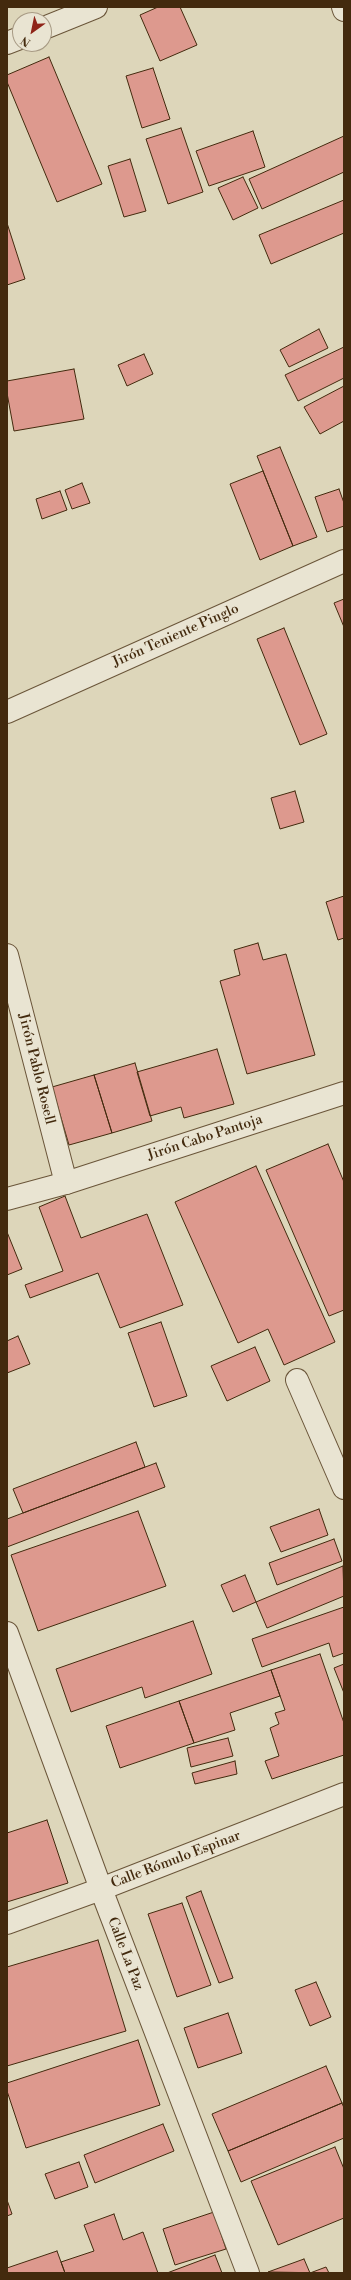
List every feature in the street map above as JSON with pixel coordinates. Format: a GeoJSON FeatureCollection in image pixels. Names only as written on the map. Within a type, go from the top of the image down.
{"type":"FeatureCollection","features":[{"type":"Feature","properties":{"kind":"street"},"geometry":{"type":"LineString","coordinates":[[52,25],[96,7]]}},
{"type":"Feature","properties":{"kind":"street","name":"Jirón Teniente Pinglo"},"geometry":{"type":"LineString","coordinates":[[7,712],[344,561]]}},
{"type":"Feature","properties":{"kind":"street","name":"Jirón Pablo Rosell"},"geometry":{"type":"LineString","coordinates":[[7,955],[66,1183]]}},
{"type":"Feature","properties":{"kind":"street","name":"Jirón Cabo Pantoja"},"geometry":{"type":"LineString","coordinates":[[66,1183],[344,1093]]}},
{"type":"Feature","properties":{"kind":"street"},"geometry":{"type":"LineString","coordinates":[[7,1199],[66,1183]]}},
{"type":"Feature","properties":{"kind":"street"},"geometry":{"type":"LineString","coordinates":[[297,1380],[344,1488]]}},
{"type":"Feature","properties":{"kind":"street","name":"Calle La Paz"},"geometry":{"type":"LineString","coordinates":[[7,1633],[101,1889],[248,2273]]}},
{"type":"Feature","properties":{"kind":"street","name":"Calle Rómulo Espinar"},"geometry":{"type":"LineString","coordinates":[[7,1923],[101,1889],[344,1794]]}},
{"type":"Feature","properties":{"kind":"building"},"geometry":{"type":"Polygon","coordinates":[[[158,7],[180,7],[197,45],[160,61],[140,15],[158,7]]]}},
{"type":"Feature","properties":{"kind":"building"},"geometry":{"type":"Polygon","coordinates":[[[49,57],[102,184],[57,202],[7,82],[7,75],[49,57]]]}},
{"type":"Feature","properties":{"kind":"building"},"geometry":{"type":"Polygon","coordinates":[[[153,68],[170,119],[142,128],[126,76],[153,68]]]}},
{"type":"Feature","properties":{"kind":"building"},"geometry":{"type":"Polygon","coordinates":[[[181,128],[203,192],[168,204],[146,139],[181,128]]]}},
{"type":"Feature","properties":{"kind":"building"},"geometry":{"type":"Polygon","coordinates":[[[253,131],[265,167],[209,186],[196,151],[253,131]]]}},
{"type":"Feature","properties":{"kind":"building"},"geometry":{"type":"Polygon","coordinates":[[[344,136],[344,172],[262,209],[249,179],[344,136]]]}},
{"type":"Feature","properties":{"kind":"building"},"geometry":{"type":"Polygon","coordinates":[[[130,159],[146,211],[124,217],[108,166],[130,159]]]}},
{"type":"Feature","properties":{"kind":"building"},"geometry":{"type":"Polygon","coordinates":[[[243,177],[258,208],[233,220],[218,188],[243,177]]]}},
{"type":"Feature","properties":{"kind":"building"},"geometry":{"type":"Polygon","coordinates":[[[344,200],[344,233],[271,264],[259,235],[344,200]]]}},
{"type":"Feature","properties":{"kind":"building"},"geometry":{"type":"Polygon","coordinates":[[[7,223],[25,279],[7,285],[7,223]]]}},
{"type":"Feature","properties":{"kind":"building"},"geometry":{"type":"Polygon","coordinates":[[[319,329],[328,348],[289,367],[280,350],[319,329]]]}},
{"type":"Feature","properties":{"kind":"building"},"geometry":{"type":"Polygon","coordinates":[[[344,347],[344,378],[298,401],[285,375],[344,347]]]}},
{"type":"Feature","properties":{"kind":"building"},"geometry":{"type":"Polygon","coordinates":[[[144,354],[153,374],[127,386],[118,365],[144,354]]]}},
{"type":"Feature","properties":{"kind":"building"},"geometry":{"type":"Polygon","coordinates":[[[74,369],[84,419],[14,431],[7,393],[7,381],[74,369]]]}},
{"type":"Feature","properties":{"kind":"building"},"geometry":{"type":"Polygon","coordinates":[[[344,386],[344,421],[320,434],[304,407],[344,386]]]}},
{"type":"Feature","properties":{"kind":"building"},"geometry":{"type":"Polygon","coordinates":[[[280,447],[317,537],[293,546],[257,456],[280,447]]]}},
{"type":"Feature","properties":{"kind":"building"},"geometry":{"type":"Polygon","coordinates":[[[263,471],[293,546],[260,560],[230,484],[263,471]]]}},
{"type":"Feature","properties":{"kind":"building"},"geometry":{"type":"Polygon","coordinates":[[[82,483],[90,503],[72,509],[65,490],[82,483]]]}},
{"type":"Feature","properties":{"kind":"building"},"geometry":{"type":"Polygon","coordinates":[[[339,489],[344,503],[344,526],[327,532],[315,497],[339,489]]]}},
{"type":"Feature","properties":{"kind":"building"},"geometry":{"type":"Polygon","coordinates":[[[60,491],[67,510],[42,519],[36,499],[60,491]]]}},
{"type":"Feature","properties":{"kind":"building"},"geometry":{"type":"Polygon","coordinates":[[[344,599],[344,627],[334,603],[344,599]]]}},
{"type":"Feature","properties":{"kind":"building"},"geometry":{"type":"Polygon","coordinates":[[[284,628],[327,734],[300,745],[257,639],[284,628]]]}},
{"type":"Feature","properties":{"kind":"building"},"geometry":{"type":"Polygon","coordinates":[[[295,791],[304,822],[280,829],[271,798],[295,791]]]}},
{"type":"Feature","properties":{"kind":"building"},"geometry":{"type":"Polygon","coordinates":[[[344,896],[344,938],[338,940],[326,902],[344,896]]]}},
{"type":"Feature","properties":{"kind":"building"},"geometry":{"type":"Polygon","coordinates":[[[258,943],[263,960],[286,954],[315,1055],[247,1074],[220,981],[240,975],[234,950],[258,943]]]}},
{"type":"Feature","properties":{"kind":"building"},"geometry":{"type":"Polygon","coordinates":[[[217,1049],[234,1104],[184,1118],[181,1107],[150,1116],[137,1072],[217,1049]]]}},
{"type":"Feature","properties":{"kind":"building"},"geometry":{"type":"Polygon","coordinates":[[[135,1063],[152,1121],[112,1133],[94,1075],[135,1063]]]}},
{"type":"Feature","properties":{"kind":"building"},"geometry":{"type":"Polygon","coordinates":[[[94,1075],[112,1133],[69,1145],[52,1087],[94,1075]]]}},
{"type":"Feature","properties":{"kind":"building"},"geometry":{"type":"Polygon","coordinates":[[[328,1144],[344,1182],[344,1310],[329,1316],[266,1170],[328,1144]]]}},
{"type":"Feature","properties":{"kind":"building"},"geometry":{"type":"Polygon","coordinates":[[[256,1166],[335,1342],[284,1365],[268,1329],[238,1343],[175,1202],[256,1166]]]}},
{"type":"Feature","properties":{"kind":"building"},"geometry":{"type":"Polygon","coordinates":[[[65,1196],[81,1238],[147,1214],[183,1305],[120,1328],[98,1273],[30,1298],[25,1285],[63,1271],[39,1207],[65,1196]]]}},
{"type":"Feature","properties":{"kind":"building"},"geometry":{"type":"Polygon","coordinates":[[[7,1232],[22,1269],[7,1275],[7,1232]]]}},
{"type":"Feature","properties":{"kind":"building"},"geometry":{"type":"Polygon","coordinates":[[[161,1322],[187,1396],[154,1407],[128,1333],[161,1322]]]}},
{"type":"Feature","properties":{"kind":"building"},"geometry":{"type":"Polygon","coordinates":[[[18,1336],[30,1364],[7,1373],[7,1341],[18,1336]]]}},
{"type":"Feature","properties":{"kind":"building"},"geometry":{"type":"Polygon","coordinates":[[[255,1347],[270,1381],[227,1401],[211,1366],[255,1347]]]}},
{"type":"Feature","properties":{"kind":"building"},"geometry":{"type":"Polygon","coordinates":[[[136,1442],[145,1467],[23,1513],[13,1489],[136,1442]]]}},
{"type":"Feature","properties":{"kind":"building"},"geometry":{"type":"Polygon","coordinates":[[[156,1463],[165,1487],[7,1547],[7,1519],[156,1463]]]}},
{"type":"Feature","properties":{"kind":"building"},"geometry":{"type":"Polygon","coordinates":[[[319,1509],[328,1535],[281,1552],[270,1527],[319,1509]]]}},
{"type":"Feature","properties":{"kind":"building"},"geometry":{"type":"Polygon","coordinates":[[[138,1511],[166,1586],[38,1631],[11,1555],[138,1511]]]}},
{"type":"Feature","properties":{"kind":"building"},"geometry":{"type":"Polygon","coordinates":[[[334,1539],[342,1561],[277,1585],[269,1563],[334,1539]]]}},
{"type":"Feature","properties":{"kind":"building"},"geometry":{"type":"Polygon","coordinates":[[[343,1566],[344,1596],[267,1628],[256,1602],[343,1566]]]}},
{"type":"Feature","properties":{"kind":"building"},"geometry":{"type":"Polygon","coordinates":[[[245,1575],[256,1602],[233,1612],[221,1585],[245,1575]]]}},
{"type":"Feature","properties":{"kind":"building"},"geometry":{"type":"Polygon","coordinates":[[[344,1607],[344,1653],[333,1657],[329,1643],[262,1667],[252,1639],[344,1607]]]}},
{"type":"Feature","properties":{"kind":"building"},"geometry":{"type":"Polygon","coordinates":[[[193,1621],[212,1674],[145,1698],[142,1687],[71,1712],[56,1669],[193,1621]]]}},
{"type":"Feature","properties":{"kind":"building"},"geometry":{"type":"Polygon","coordinates":[[[320,1654],[344,1723],[344,1755],[272,1779],[265,1761],[279,1756],[270,1728],[279,1724],[275,1713],[285,1710],[271,1670],[320,1654]]]}},
{"type":"Feature","properties":{"kind":"building"},"geometry":{"type":"Polygon","coordinates":[[[344,1664],[344,1693],[334,1668],[344,1664]]]}},
{"type":"Feature","properties":{"kind":"building"},"geometry":{"type":"Polygon","coordinates":[[[271,1670],[280,1696],[230,1713],[235,1730],[194,1743],[179,1701],[271,1670]]]}},
{"type":"Feature","properties":{"kind":"building"},"geometry":{"type":"Polygon","coordinates":[[[179,1701],[194,1743],[120,1768],[106,1726],[179,1701]]]}},
{"type":"Feature","properties":{"kind":"building"},"geometry":{"type":"Polygon","coordinates":[[[228,1738],[233,1756],[191,1767],[187,1748],[228,1738]]]}},
{"type":"Feature","properties":{"kind":"building"},"geometry":{"type":"Polygon","coordinates":[[[235,1761],[237,1774],[195,1784],[192,1773],[235,1761]]]}},
{"type":"Feature","properties":{"kind":"building"},"geometry":{"type":"Polygon","coordinates":[[[47,1820],[68,1883],[7,1902],[7,1833],[47,1820]]]}},
{"type":"Feature","properties":{"kind":"building"},"geometry":{"type":"Polygon","coordinates":[[[201,1891],[233,1978],[219,1983],[186,1897],[201,1891]]]}},
{"type":"Feature","properties":{"kind":"building"},"geometry":{"type":"Polygon","coordinates":[[[182,1903],[211,1985],[177,1997],[148,1914],[182,1903]]]}},
{"type":"Feature","properties":{"kind":"building"},"geometry":{"type":"Polygon","coordinates":[[[98,1940],[126,2031],[7,2066],[7,1967],[98,1940]]]}},
{"type":"Feature","properties":{"kind":"building"},"geometry":{"type":"Polygon","coordinates":[[[316,1982],[331,2017],[310,2026],[295,1990],[316,1982]]]}},
{"type":"Feature","properties":{"kind":"building"},"geometry":{"type":"Polygon","coordinates":[[[228,2013],[242,2053],[198,2068],[184,2028],[228,2013]]]}},
{"type":"Feature","properties":{"kind":"building"},"geometry":{"type":"Polygon","coordinates":[[[138,2040],[160,2105],[26,2148],[7,2091],[7,2083],[138,2040]]]}},
{"type":"Feature","properties":{"kind":"building"},"geometry":{"type":"Polygon","coordinates":[[[326,2066],[342,2103],[228,2151],[212,2114],[326,2066]]]}},
{"type":"Feature","properties":{"kind":"building"},"geometry":{"type":"Polygon","coordinates":[[[342,2103],[344,2108],[344,2138],[241,2182],[228,2151],[342,2103]]]}},
{"type":"Feature","properties":{"kind":"building"},"geometry":{"type":"Polygon","coordinates":[[[163,2124],[174,2151],[95,2183],[84,2155],[163,2124]]]}},
{"type":"Feature","properties":{"kind":"building"},"geometry":{"type":"Polygon","coordinates":[[[335,2147],[344,2169],[344,2218],[278,2245],[251,2181],[335,2147]]]}},
{"type":"Feature","properties":{"kind":"building"},"geometry":{"type":"Polygon","coordinates":[[[79,2162],[88,2187],[55,2199],[45,2174],[79,2162]]]}},
{"type":"Feature","properties":{"kind":"building"},"geometry":{"type":"Polygon","coordinates":[[[7,2200],[12,2214],[7,2216],[7,2200]]]}},
{"type":"Feature","properties":{"kind":"building"},"geometry":{"type":"Polygon","coordinates":[[[214,2212],[226,2249],[175,2265],[163,2229],[214,2212]]]}},
{"type":"Feature","properties":{"kind":"building"},"geometry":{"type":"Polygon","coordinates":[[[114,2214],[123,2240],[143,2232],[158,2273],[65,2273],[61,2262],[94,2251],[84,2225],[114,2214]]]}},
{"type":"Feature","properties":{"kind":"building"},"geometry":{"type":"Polygon","coordinates":[[[57,2251],[65,2273],[7,2273],[7,2268],[57,2251]]]}},
{"type":"Feature","properties":{"kind":"building"},"geometry":{"type":"Polygon","coordinates":[[[215,2255],[222,2273],[167,2273],[215,2255]]]}},
{"type":"Feature","properties":{"kind":"building"},"geometry":{"type":"Polygon","coordinates":[[[304,2259],[310,2273],[268,2272],[304,2259]]]}},
{"type":"Feature","properties":{"kind":"building"},"geometry":{"type":"Polygon","coordinates":[[[326,2267],[329,2273],[311,2273],[326,2267]]]}}]}
